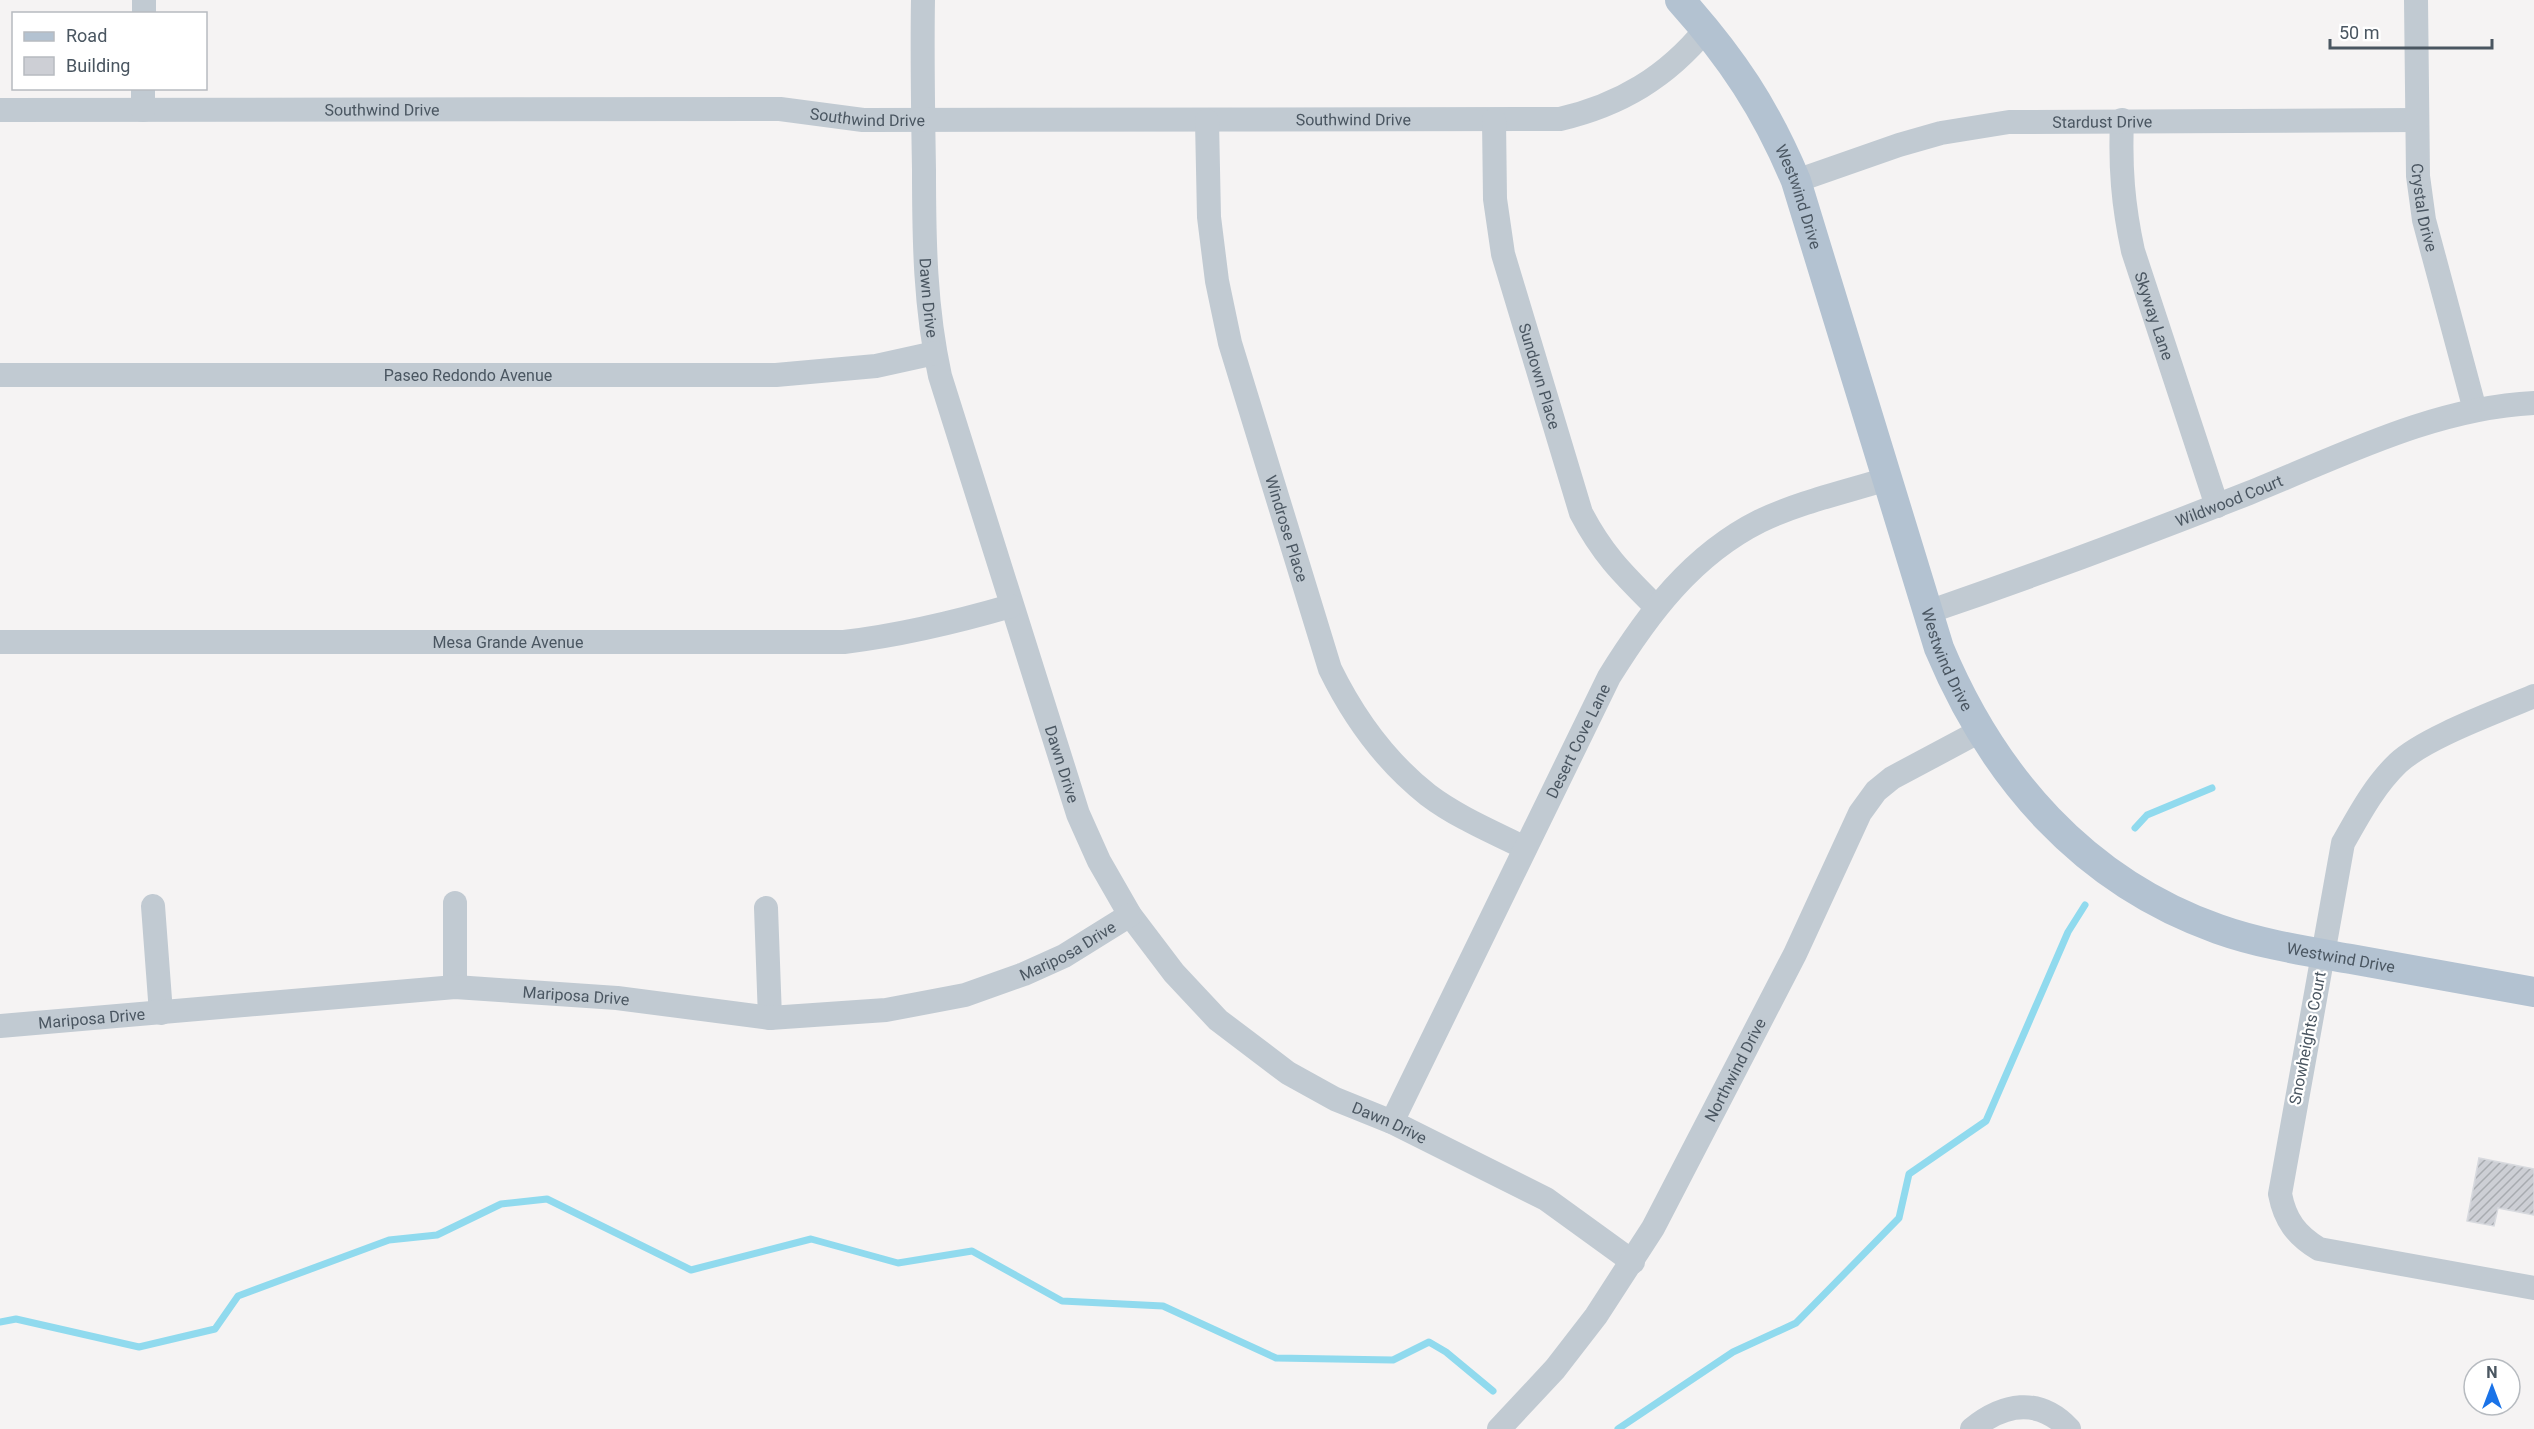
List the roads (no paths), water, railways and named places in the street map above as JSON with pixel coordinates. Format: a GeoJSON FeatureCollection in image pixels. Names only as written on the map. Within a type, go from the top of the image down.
{"type":"FeatureCollection","features":[{"type":"Feature","properties":{"kind":"main road","name":"Westwind Drive"},"geometry":{"type":"LineString","coordinates":[[1680,0],[1706,29],[1758,101],[1779,140],[1796,181],[1939,648],[1954,684],[1980,731],[2009,774],[2036,808],[2078,849],[2115,877],[2148,898],[2219,930],[2249,939],[2323,954],[2534,992]]}},
{"type":"Feature","properties":{"kind":"street","name":"Dawn Drive"},"geometry":{"type":"LineString","coordinates":[[923,0],[924,253],[927,304],[935,353],[1071,797],[1100,861],[1130,915],[1181,981],[1218,1020],[1288,1073],[1335,1099],[1392,1122],[1546,1199],[1633,1262]]}},
{"type":"Feature","properties":{"kind":"street","name":"Crystal Drive"},"geometry":{"type":"LineString","coordinates":[[2416,0],[2418,176],[2424,220],[2475,410]]}},
{"type":"Feature","properties":{"kind":"street","name":"Southwind Drive"},"geometry":{"type":"LineString","coordinates":[[0,110],[143,99],[780,109],[863,120],[1560,119],[1624,98],[1667,70],[1688,51],[1706,29]]}},
{"type":"Feature","properties":{"kind":"street","name":"Sundown Place"},"geometry":{"type":"LineString","coordinates":[[1494,120],[1495,199],[1503,254],[1581,513],[1595,540],[1610,561],[1656,607]]}},
{"type":"Feature","properties":{"kind":"street","name":"Stardust Drive"},"geometry":{"type":"LineString","coordinates":[[1796,181],[1899,145],[1941,133],[2009,123],[2122,120],[2417,120]]}},
{"type":"Feature","properties":{"kind":"street","name":"Skyway Lane"},"geometry":{"type":"LineString","coordinates":[[2122,120],[2120,169],[2124,210],[2133,251],[2217,506]]}},
{"type":"Feature","properties":{"kind":"street","name":"Windrose Place"},"geometry":{"type":"LineString","coordinates":[[1207,121],[1209,217],[1217,281],[1230,343],[1330,669],[1346,701],[1369,735],[1392,762],[1429,795],[1458,814],[1525,848]]}},
{"type":"Feature","properties":{"kind":"street","name":"Paseo Redondo Avenue"},"geometry":{"type":"LineString","coordinates":[[0,375],[776,375],[876,366],[935,353]]}},
{"type":"Feature","properties":{"kind":"street","name":"Wildwood Court"},"geometry":{"type":"LineString","coordinates":[[1928,612],[2217,506],[2422,424],[2475,410],[2534,403]]}},
{"type":"Feature","properties":{"kind":"street","name":"Desert Cove Lane"},"geometry":{"type":"LineString","coordinates":[[1392,1122],[1609,677],[1635,634],[1684,574],[1712,552],[1752,526],[1793,508],[1887,478]]}},
{"type":"Feature","properties":{"kind":"street","name":"Mesa Grande Avenue"},"geometry":{"type":"LineString","coordinates":[[0,642],[844,642],[895,636],[1011,606]]}},
{"type":"Feature","properties":{"kind":"street","name":"Snowheights Court"},"geometry":{"type":"LineString","coordinates":[[2534,696],[2431,742],[2398,762],[2368,798],[2343,843],[2280,1182],[2283,1211],[2291,1227],[2304,1240],[2319,1249],[2534,1288]]}},
{"type":"Feature","properties":{"kind":"street","name":"Northwind Drive"},"geometry":{"type":"LineString","coordinates":[[1499,1429],[1555,1369],[1596,1316],[1633,1262],[1664,1209],[1795,954],[1860,813],[1876,791],[1892,778],[1980,731]]}},
{"type":"Feature","properties":{"kind":"street"},"geometry":{"type":"LineString","coordinates":[[455,903],[455,987]]}},
{"type":"Feature","properties":{"kind":"street"},"geometry":{"type":"LineString","coordinates":[[153,906],[161,1012]]}},
{"type":"Feature","properties":{"kind":"street"},"geometry":{"type":"LineString","coordinates":[[766,908],[770,1018]]}},
{"type":"Feature","properties":{"kind":"street","name":"Mariposa Drive"},"geometry":{"type":"LineString","coordinates":[[0,1026],[455,987],[617,998],[770,1018],[886,1010],[965,995],[1024,974],[1064,956],[1130,915]]}},
{"type":"Feature","properties":{"kind":"street"},"geometry":{"type":"LineString","coordinates":[[1972,1429],[1987,1417],[2003,1409],[2027,1407],[2051,1414],[2069,1429]]}},
{"type":"Feature","properties":{"kind":"waterway"},"geometry":{"type":"LineString","coordinates":[[2135,828],[2147,815],[2212,788]]}},
{"type":"Feature","properties":{"kind":"waterway"},"geometry":{"type":"LineString","coordinates":[[1618,1429],[1733,1352],[1796,1323],[1899,1218],[1909,1174],[1986,1121],[2068,932],[2085,905]]}},
{"type":"Feature","properties":{"kind":"waterway"},"geometry":{"type":"LineString","coordinates":[[0,1322],[16,1319],[139,1347],[215,1329],[238,1296],[389,1240],[437,1235],[501,1204],[547,1199],[691,1270],[811,1239],[898,1263],[972,1251],[1062,1301],[1163,1306],[1276,1358],[1393,1360],[1429,1342],[1446,1352],[1493,1391]]}}]}
